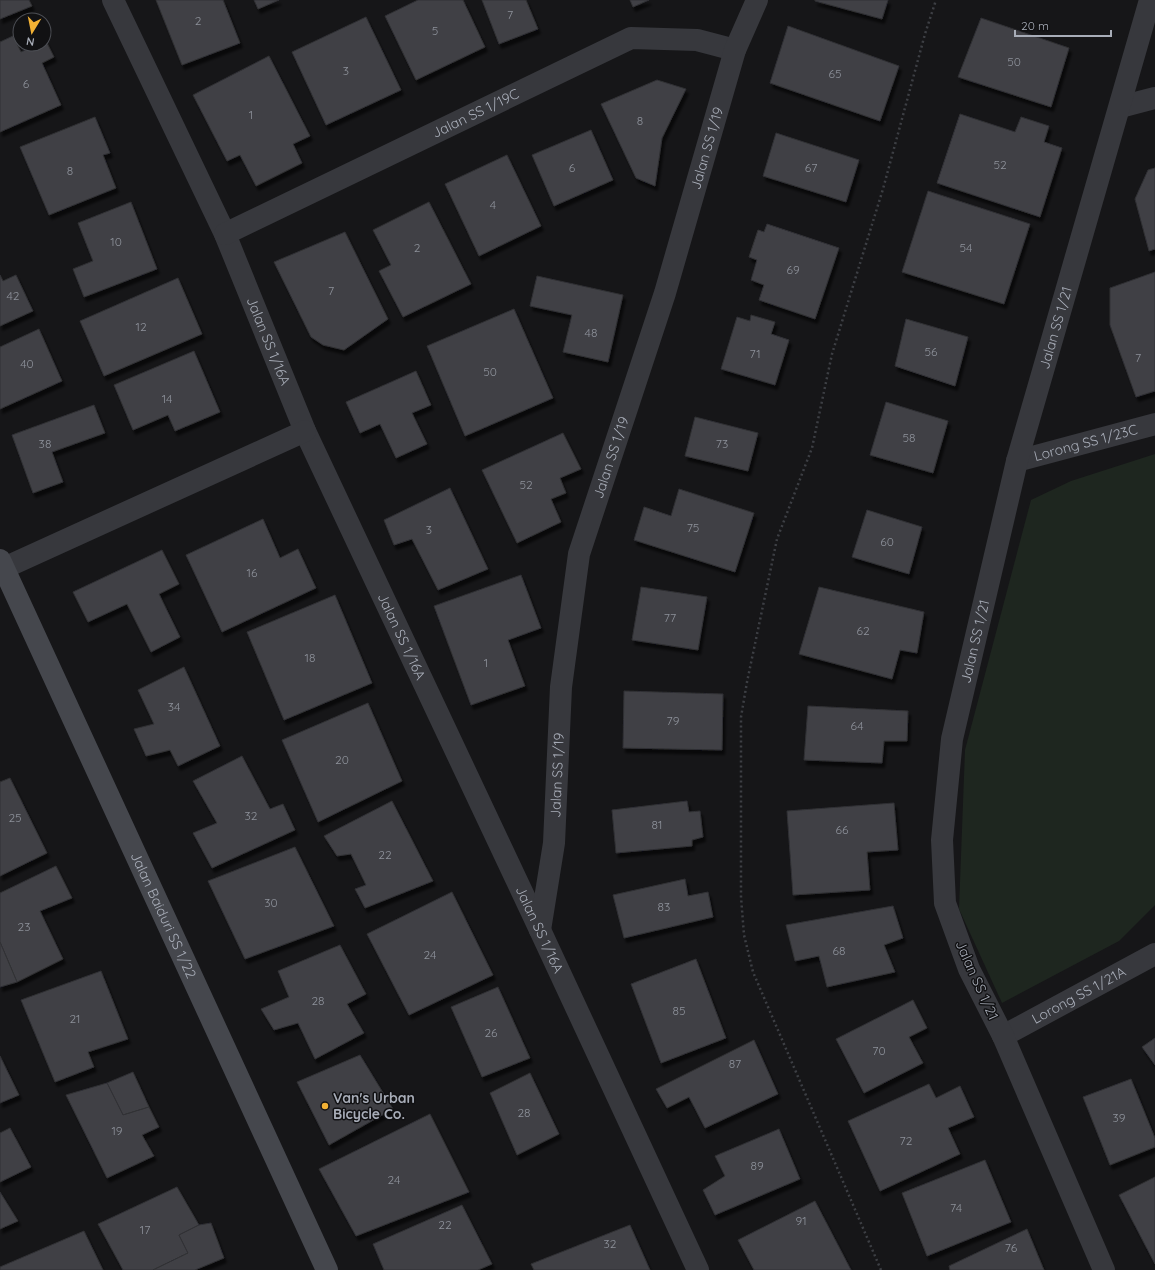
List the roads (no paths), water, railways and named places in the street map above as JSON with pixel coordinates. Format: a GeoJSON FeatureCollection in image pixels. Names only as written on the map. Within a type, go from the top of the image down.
{"type":"FeatureCollection","features":[{"type":"Feature","properties":{"kind":"street","name":"Jalan SS 1/16A"},"geometry":{"type":"LineString","coordinates":[[113,0],[225,234],[305,430],[698,1270]]}},
{"type":"Feature","properties":{"kind":"street","name":"Jalan SS 1/19"},"geometry":{"type":"LineString","coordinates":[[540,930],[554,843],[561,687],[579,554],[665,293],[735,50],[757,0]]}},
{"type":"Feature","properties":{"kind":"street","name":"Jalan SS 1/21"},"geometry":{"type":"LineString","coordinates":[[1104,1270],[1003,1036],[969,969],[945,903],[942,840],[952,739],[1017,461],[1150,0]]}},
{"type":"Feature","properties":{"kind":"street","name":"Jalan SS 1/19C"},"geometry":{"type":"LineString","coordinates":[[225,234],[631,38],[697,40],[735,50]]}},
{"type":"Feature","properties":{"kind":"street"},"geometry":{"type":"LineString","coordinates":[[1120,107],[1155,98]]}},
{"type":"Feature","properties":{"kind":"street","name":"Lorong SS 1/23C"},"geometry":{"type":"LineString","coordinates":[[1017,461],[1155,424]]}},
{"type":"Feature","properties":{"kind":"street"},"geometry":{"type":"LineString","coordinates":[[2,564],[305,430]]}},
{"type":"Feature","properties":{"kind":"street","name":"Jalan Baiduri SS 1/22"},"geometry":{"type":"LineString","coordinates":[[2,564],[327,1270]]}},
{"type":"Feature","properties":{"kind":"street","name":"Lorong SS 1/21A"},"geometry":{"type":"LineString","coordinates":[[1003,1036],[1155,954]]}},
{"type":"Feature","properties":{"kind":"place","name":"Van's Urban Bicycle Co."},"geometry":{"type":"Point","coordinates":[325,1106]}}]}
